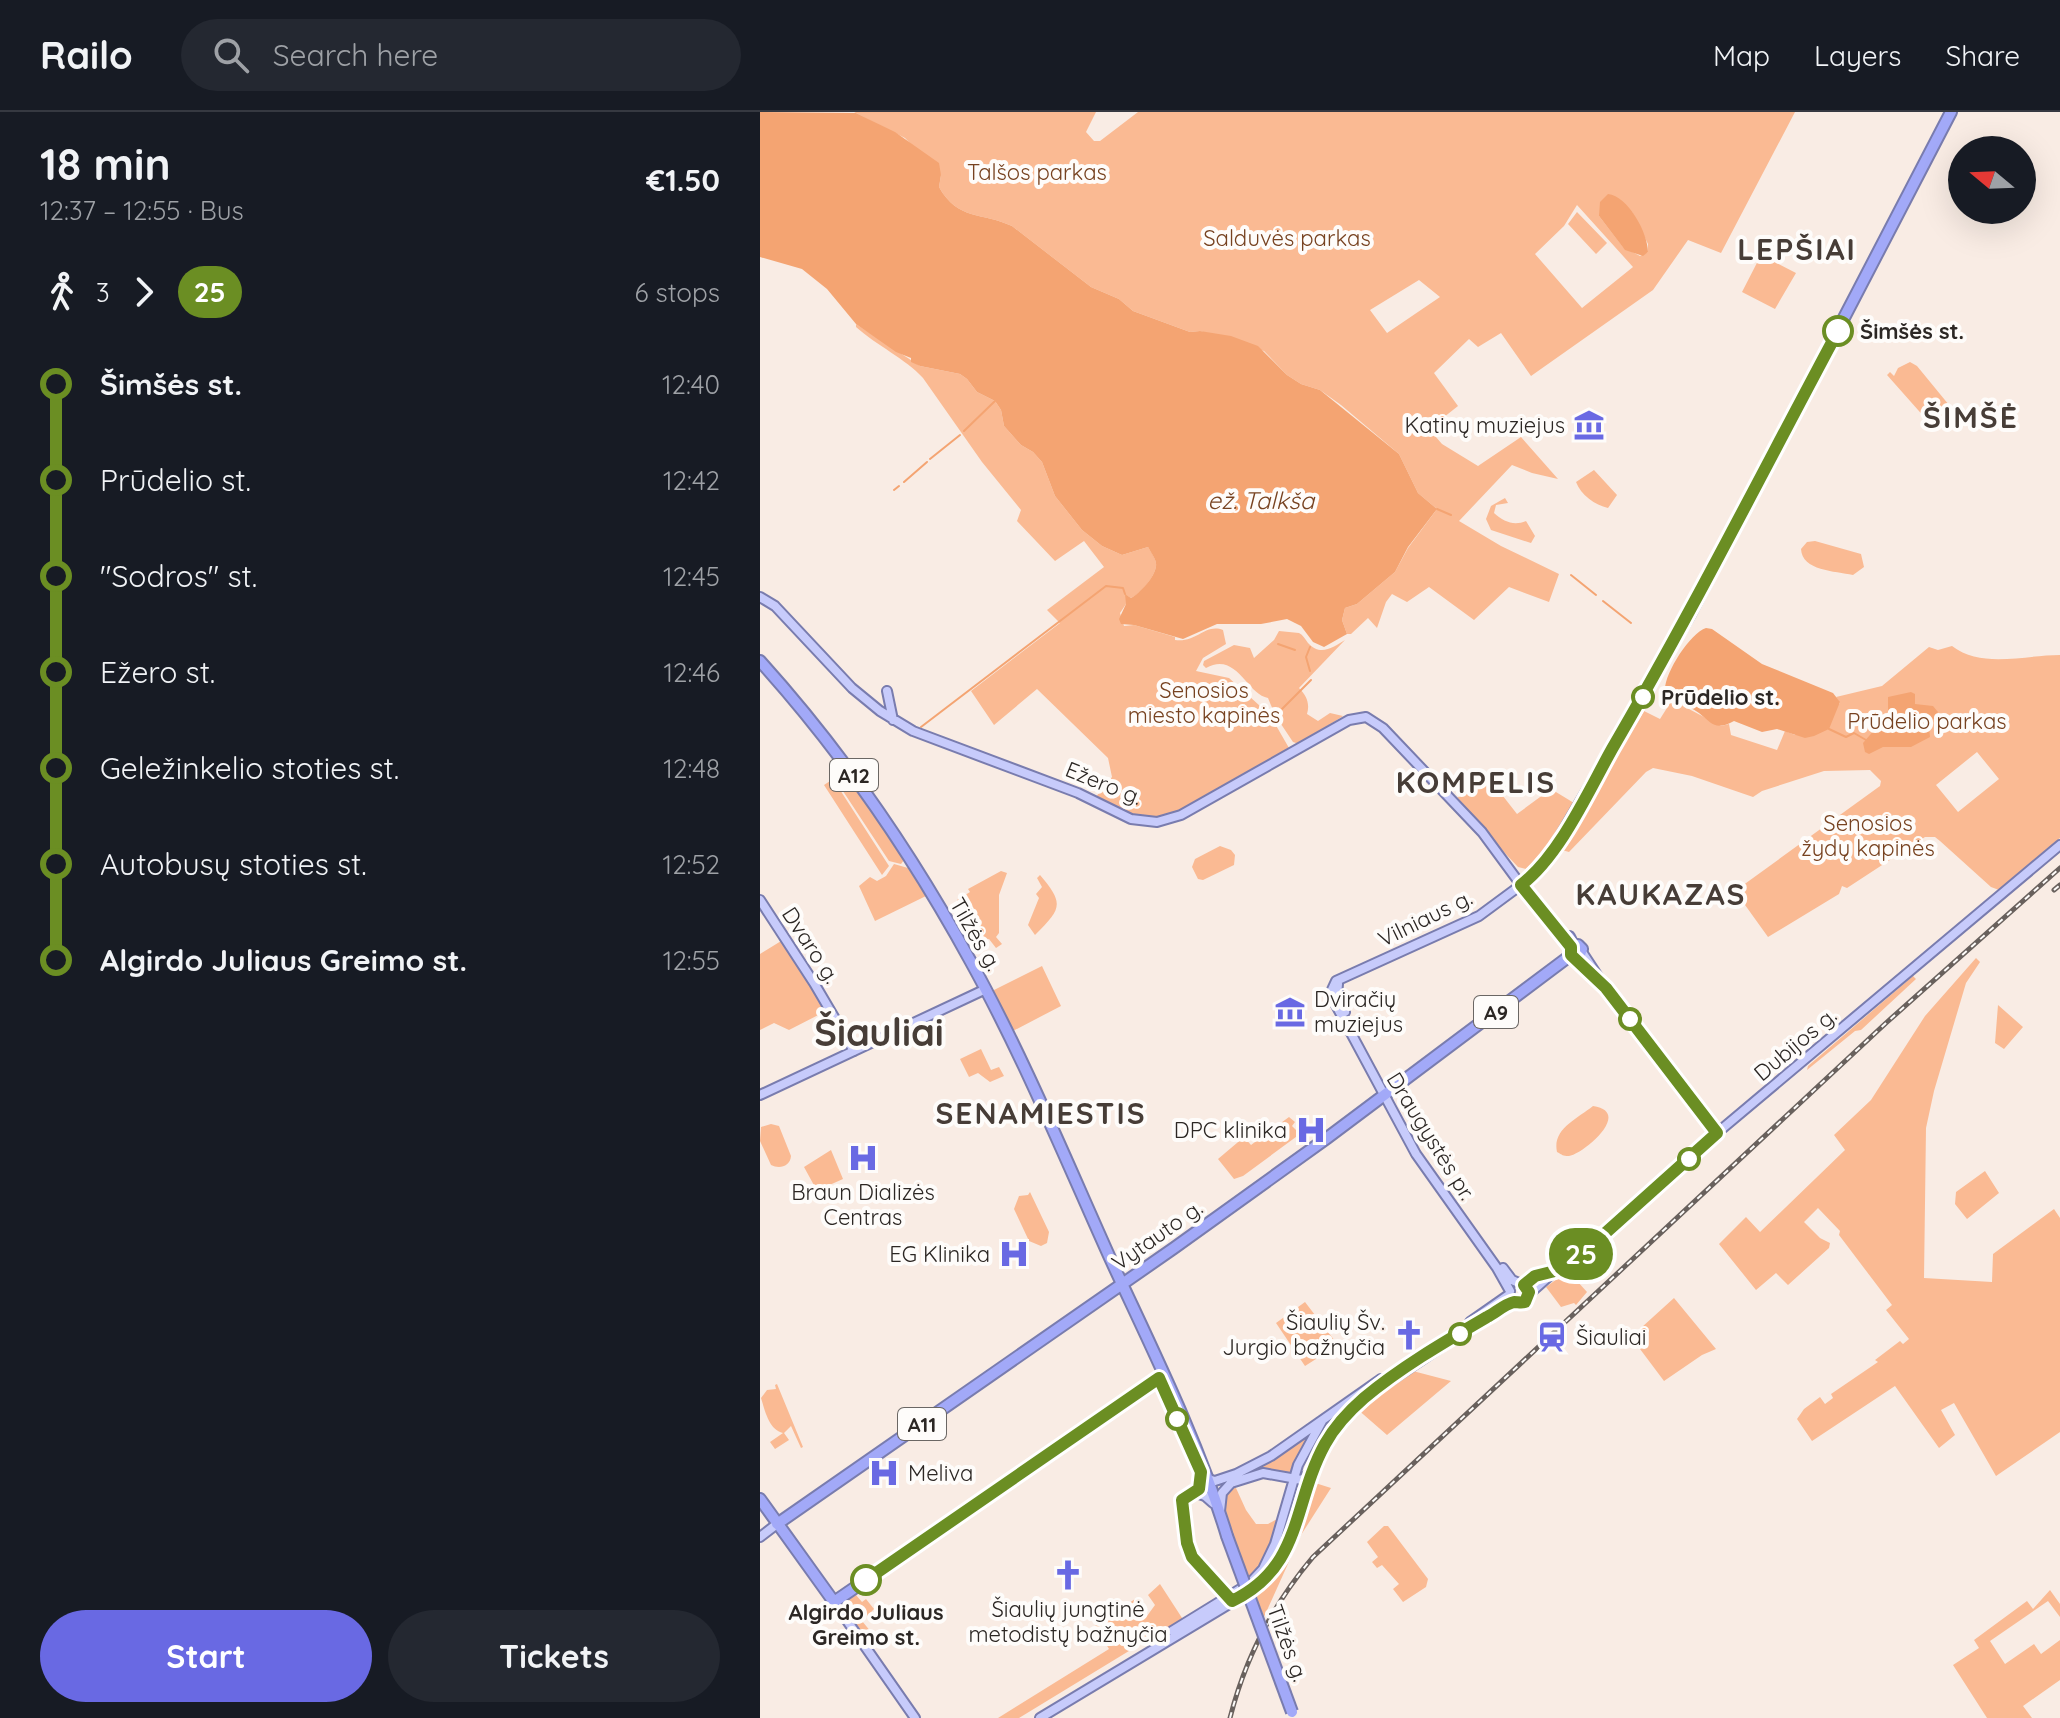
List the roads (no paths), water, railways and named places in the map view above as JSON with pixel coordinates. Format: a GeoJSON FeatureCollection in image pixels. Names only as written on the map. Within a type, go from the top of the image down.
{"type":"FeatureCollection","features":[{"type":"Feature","properties":{"kind":"highway","name":"Vilniaus g."},"geometry":{"type":"LineString","coordinates":[[1524,883],[1562,834],[1690,614],[1951,112]]}},
{"type":"Feature","properties":{"kind":"highway","name":"Tilžės g."},"geometry":{"type":"LineString","coordinates":[[760,661],[819,728],[871,798],[986,989],[1110,1256],[1204,1476],[1293,1715]]}},
{"type":"Feature","properties":{"kind":"highway","name":"Ežero g."},"geometry":{"type":"LineString","coordinates":[[1524,883],[1574,951]]}},
{"type":"Feature","properties":{"kind":"highway","name":"Vytauto g."},"geometry":{"type":"LineString","coordinates":[[777,1524],[1121,1286],[1385,1094],[1574,951]]}},
{"type":"Feature","properties":{"kind":"highway"},"geometry":{"type":"LineString","coordinates":[[760,1499],[834,1602],[1161,1377]]}},
{"type":"Feature","properties":{"kind":"main road","name":"Ežero g."},"geometry":{"type":"LineString","coordinates":[[760,597],[775,606],[841,677],[893,720],[945,745],[1078,793],[1123,816],[1157,822],[1188,812],[1345,721],[1366,717],[1391,736],[1463,811],[1524,883]]}},
{"type":"Feature","properties":{"kind":"main road"},"geometry":{"type":"LineString","coordinates":[[875,708],[887,691],[893,720]]}},
{"type":"Feature","properties":{"kind":"main road","name":"Dubijos g."},"geometry":{"type":"LineString","coordinates":[[1555,1271],[1535,1276],[1521,1284],[1512,1296],[1525,1302],[1529,1294],[1555,1271],[1601,1238],[1717,1133],[2060,845]]}},
{"type":"Feature","properties":{"kind":"main road","name":"Vilniaus g."},"geometry":{"type":"LineString","coordinates":[[1342,979],[1479,916],[1524,883]]}},
{"type":"Feature","properties":{"kind":"main road","name":"Dvaro g."},"geometry":{"type":"LineString","coordinates":[[760,900],[819,990],[854,1051]]}},
{"type":"Feature","properties":{"kind":"main road","name":"Ežero g."},"geometry":{"type":"LineString","coordinates":[[1574,951],[1601,981],[1717,1133]]}},
{"type":"Feature","properties":{"kind":"main road","name":"Draugystės pr."},"geometry":{"type":"LineString","coordinates":[[1342,979],[1333,984],[1331,997],[1422,1163],[1497,1268],[1512,1296]]}},
{"type":"Feature","properties":{"kind":"main road"},"geometry":{"type":"LineString","coordinates":[[760,1095],[986,989]]}},
{"type":"Feature","properties":{"kind":"main road","name":"Draugystės pr."},"geometry":{"type":"LineString","coordinates":[[1385,1094],[1432,1170],[1512,1280],[1521,1284],[1529,1294]]}},
{"type":"Feature","properties":{"kind":"main road"},"geometry":{"type":"LineString","coordinates":[[1196,1493],[1205,1496],[1216,1507],[1224,1490],[1237,1478],[1361,1391],[1512,1296]]}},
{"type":"Feature","properties":{"kind":"main road"},"geometry":{"type":"LineString","coordinates":[[1032,1718],[1217,1603],[1254,1590],[1269,1577],[1283,1556],[1315,1467],[1331,1434],[1363,1399],[1512,1296]]}},
{"type":"Feature","properties":{"kind":"main road"},"geometry":{"type":"LineString","coordinates":[[1040,1718],[1230,1598],[1254,1579],[1268,1562],[1293,1479],[1303,1453],[1322,1421]]}},
{"type":"Feature","properties":{"kind":"main road"},"geometry":{"type":"LineString","coordinates":[[1230,1598],[1195,1561],[1187,1543],[1182,1500],[1196,1493],[1204,1476],[1215,1481],[1257,1474],[1293,1479],[1305,1478],[1315,1467]]}},
{"type":"Feature","properties":{"kind":"main road"},"geometry":{"type":"LineString","coordinates":[[1276,1475],[1285,1487],[1285,1506],[1293,1516],[1294,1527]]}},
{"type":"Feature","properties":{"kind":"main road","name":"Vytauto g."},"geometry":{"type":"LineString","coordinates":[[760,1537],[777,1524]]}},
{"type":"Feature","properties":{"kind":"main road"},"geometry":{"type":"LineString","coordinates":[[1216,1584],[1220,1594],[1217,1603]]}},
{"type":"Feature","properties":{"kind":"main road"},"geometry":{"type":"LineString","coordinates":[[834,1602],[915,1718]]}},
{"type":"Feature","properties":{"kind":"water","name":"ež. Talkša"},"geometry":{"type":"Polygon","coordinates":[[[760,112],[856,113],[895,132],[939,163],[939,187],[946,198],[963,211],[1012,226],[1091,287],[1119,299],[1133,311],[1190,332],[1231,336],[1258,346],[1287,375],[1301,384],[1320,390],[1399,454],[1418,493],[1437,509],[1408,547],[1395,572],[1357,604],[1345,608],[1342,620],[1347,634],[1324,647],[1313,642],[1301,626],[1287,619],[1261,624],[1217,624],[1183,639],[1121,624],[1119,619],[1126,604],[1125,594],[1131,598],[1135,596],[1155,570],[1156,561],[1148,547],[1122,555],[1102,546],[1082,530],[1055,496],[1042,462],[1004,426],[1001,410],[995,401],[977,392],[960,374],[920,366],[896,352],[856,324],[827,289],[802,269],[760,257],[760,112]]]}},
{"type":"Feature","properties":{"kind":"water"},"geometry":{"type":"Polygon","coordinates":[[[1608,194],[1623,201],[1636,217],[1647,244],[1648,252],[1643,256],[1625,250],[1599,216],[1600,202],[1608,194]]]}},
{"type":"Feature","properties":{"kind":"water"},"geometry":{"type":"Polygon","coordinates":[[[1706,628],[1712,629],[1762,664],[1833,693],[1840,702],[1829,729],[1805,738],[1777,729],[1762,732],[1734,721],[1718,726],[1669,696],[1665,692],[1673,666],[1685,646],[1706,628]]]}},
{"type":"Feature","properties":{"kind":"water"},"geometry":{"type":"Polygon","coordinates":[[[1911,692],[1915,694],[1915,704],[1933,706],[1938,712],[1929,727],[1930,737],[1911,747],[1883,747],[1869,754],[1865,752],[1863,743],[1888,714],[1888,697],[1911,692]]]}},
{"type":"Feature","properties":{"kind":"waterway"},"geometry":{"type":"LineString","coordinates":[[964,431],[995,401]]}},
{"type":"Feature","properties":{"kind":"waterway"},"geometry":{"type":"LineString","coordinates":[[930,459],[960,435]]}},
{"type":"Feature","properties":{"kind":"waterway"},"geometry":{"type":"LineString","coordinates":[[904,482],[927,462]]}},
{"type":"Feature","properties":{"kind":"waterway"},"geometry":{"type":"LineString","coordinates":[[894,490],[899,486]]}},
{"type":"Feature","properties":{"kind":"waterway"},"geometry":{"type":"LineString","coordinates":[[1437,509],[1451,515]]}},
{"type":"Feature","properties":{"kind":"waterway"},"geometry":{"type":"LineString","coordinates":[[1571,575],[1596,595]]}},
{"type":"Feature","properties":{"kind":"waterway"},"geometry":{"type":"LineString","coordinates":[[921,727],[1106,586],[1123,588],[1125,594]]}},
{"type":"Feature","properties":{"kind":"waterway"},"geometry":{"type":"LineString","coordinates":[[1603,601],[1631,623]]}},
{"type":"Feature","properties":{"kind":"waterway"},"geometry":{"type":"LineString","coordinates":[[1278,644],[1295,650]]}},
{"type":"Feature","properties":{"kind":"waterway"},"geometry":{"type":"LineString","coordinates":[[1310,647],[1306,657],[1310,671]]}},
{"type":"Feature","properties":{"kind":"waterway"},"geometry":{"type":"LineString","coordinates":[[1277,714],[1311,680]]}},
{"type":"Feature","properties":{"kind":"waterway"},"geometry":{"type":"LineString","coordinates":[[1829,729],[1846,737],[1854,733],[1866,740]]}},
{"type":"Feature","properties":{"kind":"railway"},"geometry":{"type":"LineString","coordinates":[[1230,1718],[1244,1674],[1262,1633],[1313,1557],[1886,1023],[2060,868]]}},
{"type":"Feature","properties":{"kind":"railway"},"geometry":{"type":"LineString","coordinates":[[2054,890],[2060,885]]}},
{"type":"Feature","properties":{"kind":"place","name":"Šimšės st."},"geometry":{"type":"Point","coordinates":[1838,331]}},
{"type":"Feature","properties":{"kind":"place","name":"Katinų muziejus"},"geometry":{"type":"Point","coordinates":[1589,425]}},
{"type":"Feature","properties":{"kind":"place","name":"Prūdelio st."},"geometry":{"type":"Point","coordinates":[1643,697]}},
{"type":"Feature","properties":{"kind":"place","name":"Dviračių muziejus"},"geometry":{"type":"Point","coordinates":[1290,1012]}},
{"type":"Feature","properties":{"kind":"place","name":"DPC klinika"},"geometry":{"type":"Point","coordinates":[1311,1130]}},
{"type":"Feature","properties":{"kind":"place","name":"Braun Dializės Centras"},"geometry":{"type":"Point","coordinates":[863,1158]}},
{"type":"Feature","properties":{"kind":"place","name":"EG Klinika"},"geometry":{"type":"Point","coordinates":[1014,1254]}},
{"type":"Feature","properties":{"kind":"place","name":"Šiaulių Šv. Jurgio bažnyčia"},"geometry":{"type":"Point","coordinates":[1409,1335]}},
{"type":"Feature","properties":{"kind":"place","name":"Šiauliai"},"geometry":{"type":"Point","coordinates":[1552,1337]}},
{"type":"Feature","properties":{"kind":"place","name":"Meliva"},"geometry":{"type":"Point","coordinates":[884,1473]}},
{"type":"Feature","properties":{"kind":"place","name":"Šiaulių jungtinė metodistų bažnyčia"},"geometry":{"type":"Point","coordinates":[1068,1575]}},
{"type":"Feature","properties":{"kind":"place","name":"Algirdo Juliaus Greimo st."},"geometry":{"type":"Point","coordinates":[866,1580]}},
{"type":"Feature","properties":{"kind":"district","name":"LEPŠIAI"},"geometry":{"type":"Point","coordinates":[1797,249]}},
{"type":"Feature","properties":{"kind":"district","name":"ŠIMŠĖ"},"geometry":{"type":"Point","coordinates":[1971,417]}},
{"type":"Feature","properties":{"kind":"district","name":"KOMPELIS"},"geometry":{"type":"Point","coordinates":[1476,782]}},
{"type":"Feature","properties":{"kind":"district","name":"KAUKAZAS"},"geometry":{"type":"Point","coordinates":[1661,894]}},
{"type":"Feature","properties":{"kind":"district","name":"Šiauliai"},"geometry":{"type":"Point","coordinates":[879,1032]}},
{"type":"Feature","properties":{"kind":"district","name":"SENAMIESTIS"},"geometry":{"type":"Point","coordinates":[1041,1113]}},
{"type":"Feature","properties":{"kind":"park label","name":"Talšos parkas"},"geometry":{"type":"Point","coordinates":[1037,172]}},
{"type":"Feature","properties":{"kind":"park label","name":"Salduvės parkas"},"geometry":{"type":"Point","coordinates":[1287,238]}},
{"type":"Feature","properties":{"kind":"park label","name":"Senosios miesto kapinės"},"geometry":{"type":"Point","coordinates":[1204,702]}},
{"type":"Feature","properties":{"kind":"park label","name":"Prūdelio parkas"},"geometry":{"type":"Point","coordinates":[1927,721]}},
{"type":"Feature","properties":{"kind":"park label","name":"Senosios žydų kapinės"},"geometry":{"type":"Point","coordinates":[1868,836]}}]}
